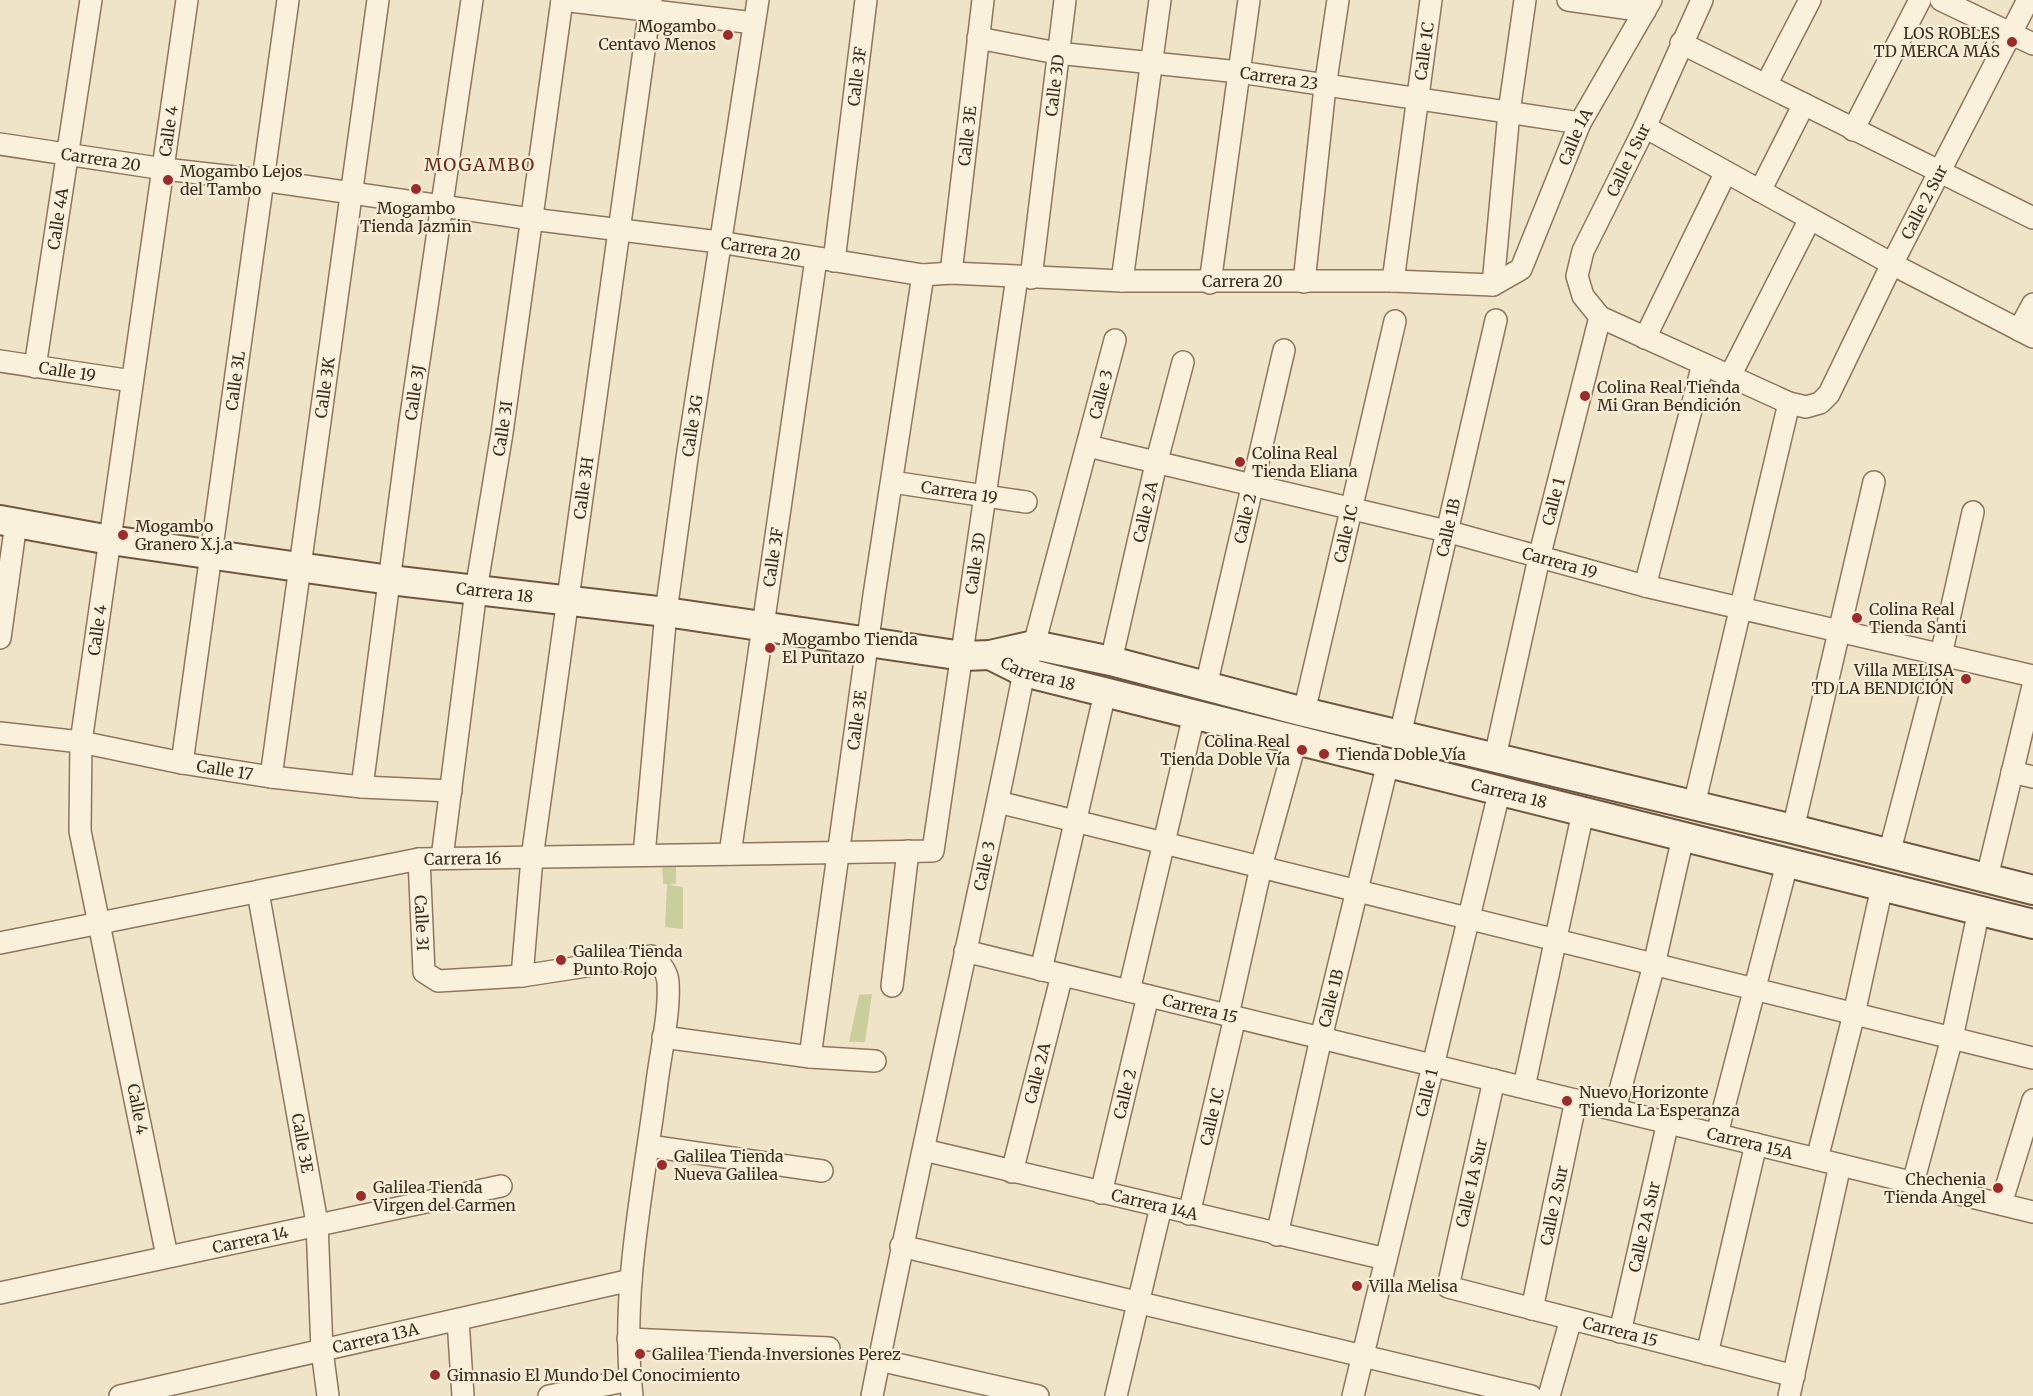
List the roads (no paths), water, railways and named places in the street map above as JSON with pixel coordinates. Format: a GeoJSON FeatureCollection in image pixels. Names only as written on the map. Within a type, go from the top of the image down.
{"type":"FeatureCollection","features":[{"type":"Feature","properties":{"kind":"street","name":"Calle 4A"},"geometry":{"type":"LineString","coordinates":[[35,367],[91,0]]}},
{"type":"Feature","properties":{"kind":"street","name":"Calle 4"},"geometry":{"type":"LineString","coordinates":[[167,1256],[80,831],[81,742],[188,0]]}},
{"type":"Feature","properties":{"kind":"street","name":"Calle 3L"},"geometry":{"type":"LineString","coordinates":[[182,764],[288,0]]}},
{"type":"Feature","properties":{"kind":"street","name":"Calle 3K"},"geometry":{"type":"LineString","coordinates":[[271,777],[378,0]]}},
{"type":"Feature","properties":{"kind":"street","name":"Calle 3J"},"geometry":{"type":"LineString","coordinates":[[362,787],[441,207],[472,0]]}},
{"type":"Feature","properties":{"kind":"street"},"geometry":{"type":"LineString","coordinates":[[562,0],[650,6],[754,23]]}},
{"type":"Feature","properties":{"kind":"street","name":"Calle 3I"},"geometry":{"type":"LineString","coordinates":[[442,858],[476,590],[502,433],[562,0]]}},
{"type":"Feature","properties":{"kind":"street","name":"Calle 3G"},"geometry":{"type":"LineString","coordinates":[[644,855],[666,612],[719,242],[758,0]]}},
{"type":"Feature","properties":{"kind":"street","name":"Calle 3F"},"geometry":{"type":"LineString","coordinates":[[730,854],[764,628],[866,0]]}},
{"type":"Feature","properties":{"kind":"street","name":"Calle 3E"},"geometry":{"type":"LineString","coordinates":[[951,273],[983,0]]}},
{"type":"Feature","properties":{"kind":"street","name":"Calle 3D"},"geometry":{"type":"LineString","coordinates":[[933,851],[976,656],[984,498],[1024,278],[1065,0]]}},
{"type":"Feature","properties":{"kind":"street"},"geometry":{"type":"LineString","coordinates":[[1122,281],[1160,0]]}},
{"type":"Feature","properties":{"kind":"street"},"geometry":{"type":"LineString","coordinates":[[1210,283],[1249,0]]}},
{"type":"Feature","properties":{"kind":"street"},"geometry":{"type":"LineString","coordinates":[[1304,282],[1325,87],[1338,0]]}},
{"type":"Feature","properties":{"kind":"street","name":"Calle 1C"},"geometry":{"type":"LineString","coordinates":[[1392,281],[1419,100],[1431,0]]}},
{"type":"Feature","properties":{"kind":"street"},"geometry":{"type":"LineString","coordinates":[[1493,285],[1509,112],[1525,0]]}},
{"type":"Feature","properties":{"kind":"street"},"geometry":{"type":"LineString","coordinates":[[1568,0],[1648,5]]}},
{"type":"Feature","properties":{"kind":"street","name":"Calle 1 Sur"},"geometry":{"type":"LineString","coordinates":[[1600,317],[1583,296],[1577,276],[1583,251],[1645,127],[1681,42],[1702,0]]}},
{"type":"Feature","properties":{"kind":"street"},"geometry":{"type":"LineString","coordinates":[[1766,85],[1810,0]]}},
{"type":"Feature","properties":{"kind":"street"},"geometry":{"type":"LineString","coordinates":[[1853,130],[1920,0]]}},
{"type":"Feature","properties":{"kind":"street"},"geometry":{"type":"LineString","coordinates":[[1941,0],[2033,44]]}},
{"type":"Feature","properties":{"kind":"street","name":"Calle 2 Sur"},"geometry":{"type":"LineString","coordinates":[[1789,403],[1806,407],[1820,403],[1829,394],[1892,264],[2028,0]]}},
{"type":"Feature","properties":{"kind":"street","name":"Calle 1A"},"geometry":{"type":"LineString","coordinates":[[1493,285],[1521,269],[1580,123],[1648,5]]}},
{"type":"Feature","properties":{"kind":"street","name":"Calle 3H"},"geometry":{"type":"LineString","coordinates":[[522,976],[532,858],[650,6]]}},
{"type":"Feature","properties":{"kind":"street","name":"Carrera 23"},"geometry":{"type":"LineString","coordinates":[[978,38],[1057,53],[1239,72],[1325,87],[1580,123]]}},
{"type":"Feature","properties":{"kind":"street"},"geometry":{"type":"LineString","coordinates":[[1681,42],[1939,173],[2032,216]]}},
{"type":"Feature","properties":{"kind":"street"},"geometry":{"type":"LineString","coordinates":[[1760,191],[1804,104]]}},
{"type":"Feature","properties":{"kind":"street"},"geometry":{"type":"LineString","coordinates":[[1645,127],[1892,264],[2026,333],[2033,304]]}},
{"type":"Feature","properties":{"kind":"street","name":"Carrera 20"},"geometry":{"type":"LineString","coordinates":[[0,144],[164,169],[353,192],[441,207],[719,242],[923,275],[951,273],[1024,278],[1210,283],[1392,281],[1493,285]]}},
{"type":"Feature","properties":{"kind":"street"},"geometry":{"type":"LineString","coordinates":[[1645,338],[1726,172]]}},
{"type":"Feature","properties":{"kind":"street"},"geometry":{"type":"LineString","coordinates":[[1728,378],[1810,219]]}},
{"type":"Feature","properties":{"kind":"street","name":"Calle 3E"},"geometry":{"type":"LineString","coordinates":[[810,1057],[867,643],[923,275]]}},
{"type":"Feature","properties":{"kind":"street"},"geometry":{"type":"LineString","coordinates":[[1600,317],[1728,378],[1789,403],[1695,805]]}},
{"type":"Feature","properties":{"kind":"street","name":"Calle 1"},"geometry":{"type":"LineString","coordinates":[[1495,757],[1539,558],[1600,317]]}},
{"type":"Feature","properties":{"kind":"street","name":"Calle 1B"},"geometry":{"type":"LineString","coordinates":[[1400,735],[1496,320]]}},
{"type":"Feature","properties":{"kind":"street","name":"Calle 1C"},"geometry":{"type":"LineString","coordinates":[[1304,712],[1395,321]]}},
{"type":"Feature","properties":{"kind":"street","name":"Calle 3"},"geometry":{"type":"LineString","coordinates":[[872,1396],[901,1246],[924,1150],[1024,672],[1034,645],[1115,340]]}},
{"type":"Feature","properties":{"kind":"street","name":"Calle 2"},"geometry":{"type":"LineString","coordinates":[[1206,686],[1284,350]]}},
{"type":"Feature","properties":{"kind":"street","name":"Calle 19"},"geometry":{"type":"LineString","coordinates":[[0,361],[132,381]]}},
{"type":"Feature","properties":{"kind":"street","name":"Calle 2A"},"geometry":{"type":"LineString","coordinates":[[1111,661],[1156,464],[1183,362]]}},
{"type":"Feature","properties":{"kind":"street"},"geometry":{"type":"LineString","coordinates":[[1645,586],[1702,364]]}},
{"type":"Feature","properties":{"kind":"street","name":"Carrera 19"},"geometry":{"type":"LineString","coordinates":[[1088,446],[1156,464],[1446,531],[1645,586],[1839,633],[2033,676]]}},
{"type":"Feature","properties":{"kind":"street","name":"Carrera 19"},"geometry":{"type":"LineString","coordinates":[[892,482],[984,498],[1026,502]]}},
{"type":"Feature","properties":{"kind":"street"},"geometry":{"type":"LineString","coordinates":[[1793,829],[1874,482]]}},
{"type":"Feature","properties":{"kind":"street"},"geometry":{"type":"LineString","coordinates":[[1889,854],[1941,655],[1974,512]]}},
{"type":"Feature","properties":{"kind":"street"},"geometry":{"type":"LineString","coordinates":[[0,638],[8,521]]}},
{"type":"Feature","properties":{"kind":"street","name":"Carrera 18"},"geometry":{"type":"LineString","coordinates":[[8,521],[110,540],[390,580],[569,603],[666,612],[867,643],[976,656],[1024,672],[1104,693],[1500,789],[1787,864],[2033,924]]}},
{"type":"Feature","properties":{"kind":"street","name":"Carrera 18"},"geometry":{"type":"LineString","coordinates":[[976,656],[1034,645],[1111,661],[1304,712],[1695,805],[2033,890]]}},
{"type":"Feature","properties":{"kind":"street"},"geometry":{"type":"LineString","coordinates":[[1987,877],[2033,686]]}},
{"type":"Feature","properties":{"kind":"street"},"geometry":{"type":"LineString","coordinates":[[1041,970],[1104,693]]}},
{"type":"Feature","properties":{"kind":"street"},"geometry":{"type":"LineString","coordinates":[[1241,727],[1249,696]]}},
{"type":"Feature","properties":{"kind":"street","name":"Calle 2"},"geometry":{"type":"LineString","coordinates":[[1101,1193],[1165,844],[1194,715]]}},
{"type":"Feature","properties":{"kind":"street","name":"Calle 17"},"geometry":{"type":"LineString","coordinates":[[0,733],[81,742],[182,764],[271,777],[362,787],[451,791]]}},
{"type":"Feature","properties":{"kind":"street","name":"Calle 1C"},"geometry":{"type":"LineString","coordinates":[[1189,1214],[1261,867],[1296,740]]}},
{"type":"Feature","properties":{"kind":"street","name":"Calle 1B"},"geometry":{"type":"LineString","coordinates":[[1277,1235],[1321,1038],[1388,763]]}},
{"type":"Feature","properties":{"kind":"street"},"geometry":{"type":"LineString","coordinates":[[2012,772],[2033,777]]}},
{"type":"Feature","properties":{"kind":"street","name":"Calle 1"},"geometry":{"type":"LineString","coordinates":[[1353,1396],[1500,789]]}},
{"type":"Feature","properties":{"kind":"street"},"geometry":{"type":"LineString","coordinates":[[998,802],[2033,1058]]}},
{"type":"Feature","properties":{"kind":"street"},"geometry":{"type":"LineString","coordinates":[[1524,1087],[1583,812]]}},
{"type":"Feature","properties":{"kind":"street"},"geometry":{"type":"LineString","coordinates":[[1615,1109],[1654,965],[1683,837]]}},
{"type":"Feature","properties":{"kind":"street"},"geometry":{"type":"LineString","coordinates":[[1848,878],[1858,846]]}},
{"type":"Feature","properties":{"kind":"street"},"geometry":{"type":"LineString","coordinates":[[892,986],[908,851]]}},
{"type":"Feature","properties":{"kind":"street","name":"Carrera 16"},"geometry":{"type":"LineString","coordinates":[[0,943],[419,859],[933,851]]}},
{"type":"Feature","properties":{"kind":"street","name":"Calle 3I"},"geometry":{"type":"LineString","coordinates":[[419,859],[424,972],[438,981],[522,976]]}},
{"type":"Feature","properties":{"kind":"street"},"geometry":{"type":"LineString","coordinates":[[1717,1134],[1787,864]]}},
{"type":"Feature","properties":{"kind":"street"},"geometry":{"type":"LineString","coordinates":[[1816,1159],[1854,1014],[1882,887]]}},
{"type":"Feature","properties":{"kind":"street","name":"Calle 3E"},"geometry":{"type":"LineString","coordinates":[[258,892],[317,1223],[322,1350],[328,1396]]}},
{"type":"Feature","properties":{"kind":"street"},"geometry":{"type":"LineString","coordinates":[[1913,1183],[1952,1038],[1979,910]]}},
{"type":"Feature","properties":{"kind":"street","name":"Carrera 15"},"geometry":{"type":"LineString","coordinates":[[965,951],[1433,1065]]}},
{"type":"Feature","properties":{"kind":"street"},"geometry":{"type":"LineString","coordinates":[[522,976],[651,956],[661,963],[668,980],[663,1037],[631,1280],[628,1339],[631,1388],[549,1396]]}},
{"type":"Feature","properties":{"kind":"street","name":"Calle 2A"},"geometry":{"type":"LineString","coordinates":[[1012,1172],[1062,975]]}},
{"type":"Feature","properties":{"kind":"street"},"geometry":{"type":"LineString","coordinates":[[663,1037],[810,1057],[875,1061]]}},
{"type":"Feature","properties":{"kind":"street","name":"Carrera 15A"},"geometry":{"type":"LineString","coordinates":[[1433,1065],[2033,1212]]}},
{"type":"Feature","properties":{"kind":"street","name":"Calle 1A Sur"},"geometry":{"type":"LineString","coordinates":[[1448,1287],[1494,1080]]}},
{"type":"Feature","properties":{"kind":"street","name":"Calle 2 Sur"},"geometry":{"type":"LineString","coordinates":[[1532,1308],[1576,1100]]}},
{"type":"Feature","properties":{"kind":"street"},"geometry":{"type":"LineString","coordinates":[[2001,1204],[2033,1100]]}},
{"type":"Feature","properties":{"kind":"street","name":"Calle 2A Sur"},"geometry":{"type":"LineString","coordinates":[[1620,1332],[1668,1122]]}},
{"type":"Feature","properties":{"kind":"street"},"geometry":{"type":"LineString","coordinates":[[1707,1354],[1756,1144]]}},
{"type":"Feature","properties":{"kind":"street"},"geometry":{"type":"LineString","coordinates":[[649,1146],[822,1171]]}},
{"type":"Feature","properties":{"kind":"street","name":"Carrera 14A"},"geometry":{"type":"LineString","coordinates":[[924,1150],[1386,1259]]}},
{"type":"Feature","properties":{"kind":"street"},"geometry":{"type":"LineString","coordinates":[[1791,1386],[1840,1165]]}},
{"type":"Feature","properties":{"kind":"street","name":"Carrera 14"},"geometry":{"type":"LineString","coordinates":[[0,1293],[317,1223],[501,1186]]}},
{"type":"Feature","properties":{"kind":"street"},"geometry":{"type":"LineString","coordinates":[[1116,1396],[1161,1207]]}},
{"type":"Feature","properties":{"kind":"street"},"geometry":{"type":"LineString","coordinates":[[901,1246],[1531,1396]]}},
{"type":"Feature","properties":{"kind":"street","name":"Carrera 13A"},"geometry":{"type":"LineString","coordinates":[[120,1396],[631,1280]]}},
{"type":"Feature","properties":{"kind":"street","name":"Carrera 15"},"geometry":{"type":"LineString","coordinates":[[1448,1287],[1707,1354],[1791,1386]]}},
{"type":"Feature","properties":{"kind":"street"},"geometry":{"type":"LineString","coordinates":[[1549,1396],[1571,1319]]}},
{"type":"Feature","properties":{"kind":"street"},"geometry":{"type":"LineString","coordinates":[[458,1320],[463,1396]]}},
{"type":"Feature","properties":{"kind":"street"},"geometry":{"type":"LineString","coordinates":[[628,1339],[829,1348]]}},
{"type":"Feature","properties":{"kind":"street"},"geometry":{"type":"LineString","coordinates":[[879,1360],[1038,1396]]}},
{"type":"Feature","properties":{"kind":"place","name":"Mogambo Centavo Menos"},"geometry":{"type":"Point","coordinates":[728,35]}},
{"type":"Feature","properties":{"kind":"place","name":"LOS ROBLES TD MERCA MÁS"},"geometry":{"type":"Point","coordinates":[2012,42]}},
{"type":"Feature","properties":{"kind":"place","name":"Mogambo Lejos del Tambo"},"geometry":{"type":"Point","coordinates":[168,180]}},
{"type":"Feature","properties":{"kind":"place","name":"Mogambo Tienda Jazmin"},"geometry":{"type":"Point","coordinates":[416,189]}},
{"type":"Feature","properties":{"kind":"place","name":"Colina Real Tienda Mi Gran Bendición"},"geometry":{"type":"Point","coordinates":[1585,396]}},
{"type":"Feature","properties":{"kind":"place","name":"Colina Real Tienda Eliana"},"geometry":{"type":"Point","coordinates":[1240,462]}},
{"type":"Feature","properties":{"kind":"place","name":"Mogambo Granero X.j.a"},"geometry":{"type":"Point","coordinates":[123,535]}},
{"type":"Feature","properties":{"kind":"place","name":"Colina Real Tienda Santi"},"geometry":{"type":"Point","coordinates":[1857,618]}},
{"type":"Feature","properties":{"kind":"place","name":"Mogambo Tienda El Puntazo"},"geometry":{"type":"Point","coordinates":[770,648]}},
{"type":"Feature","properties":{"kind":"place","name":"Villa MELISA TD LA BENDICIÓN"},"geometry":{"type":"Point","coordinates":[1966,679]}},
{"type":"Feature","properties":{"kind":"place","name":"Colina Real Tienda Doble Vía"},"geometry":{"type":"Point","coordinates":[1302,750]}},
{"type":"Feature","properties":{"kind":"place","name":"Tienda Doble Vía"},"geometry":{"type":"Point","coordinates":[1324,754]}},
{"type":"Feature","properties":{"kind":"place","name":"Galilea Tienda Punto Rojo"},"geometry":{"type":"Point","coordinates":[561,960]}},
{"type":"Feature","properties":{"kind":"place","name":"Nuevo Horizonte Tienda La Esperanza"},"geometry":{"type":"Point","coordinates":[1567,1101]}},
{"type":"Feature","properties":{"kind":"place","name":"Galilea Tienda Nueva Galilea"},"geometry":{"type":"Point","coordinates":[662,1165]}},
{"type":"Feature","properties":{"kind":"place","name":"Chechenia Tienda Angel"},"geometry":{"type":"Point","coordinates":[1998,1188]}},
{"type":"Feature","properties":{"kind":"place","name":"Galilea Tienda Virgen del Carmen"},"geometry":{"type":"Point","coordinates":[361,1196]}},
{"type":"Feature","properties":{"kind":"place","name":"Villa Melisa"},"geometry":{"type":"Point","coordinates":[1357,1286]}},
{"type":"Feature","properties":{"kind":"place","name":"Galilea Tienda Inversiones Perez"},"geometry":{"type":"Point","coordinates":[640,1354]}},
{"type":"Feature","properties":{"kind":"place","name":"Gimnasio El Mundo Del Conocimiento"},"geometry":{"type":"Point","coordinates":[435,1375]}},
{"type":"Feature","properties":{"kind":"district","name":"MOGAMBO"},"geometry":{"type":"Point","coordinates":[480,165]}}]}
